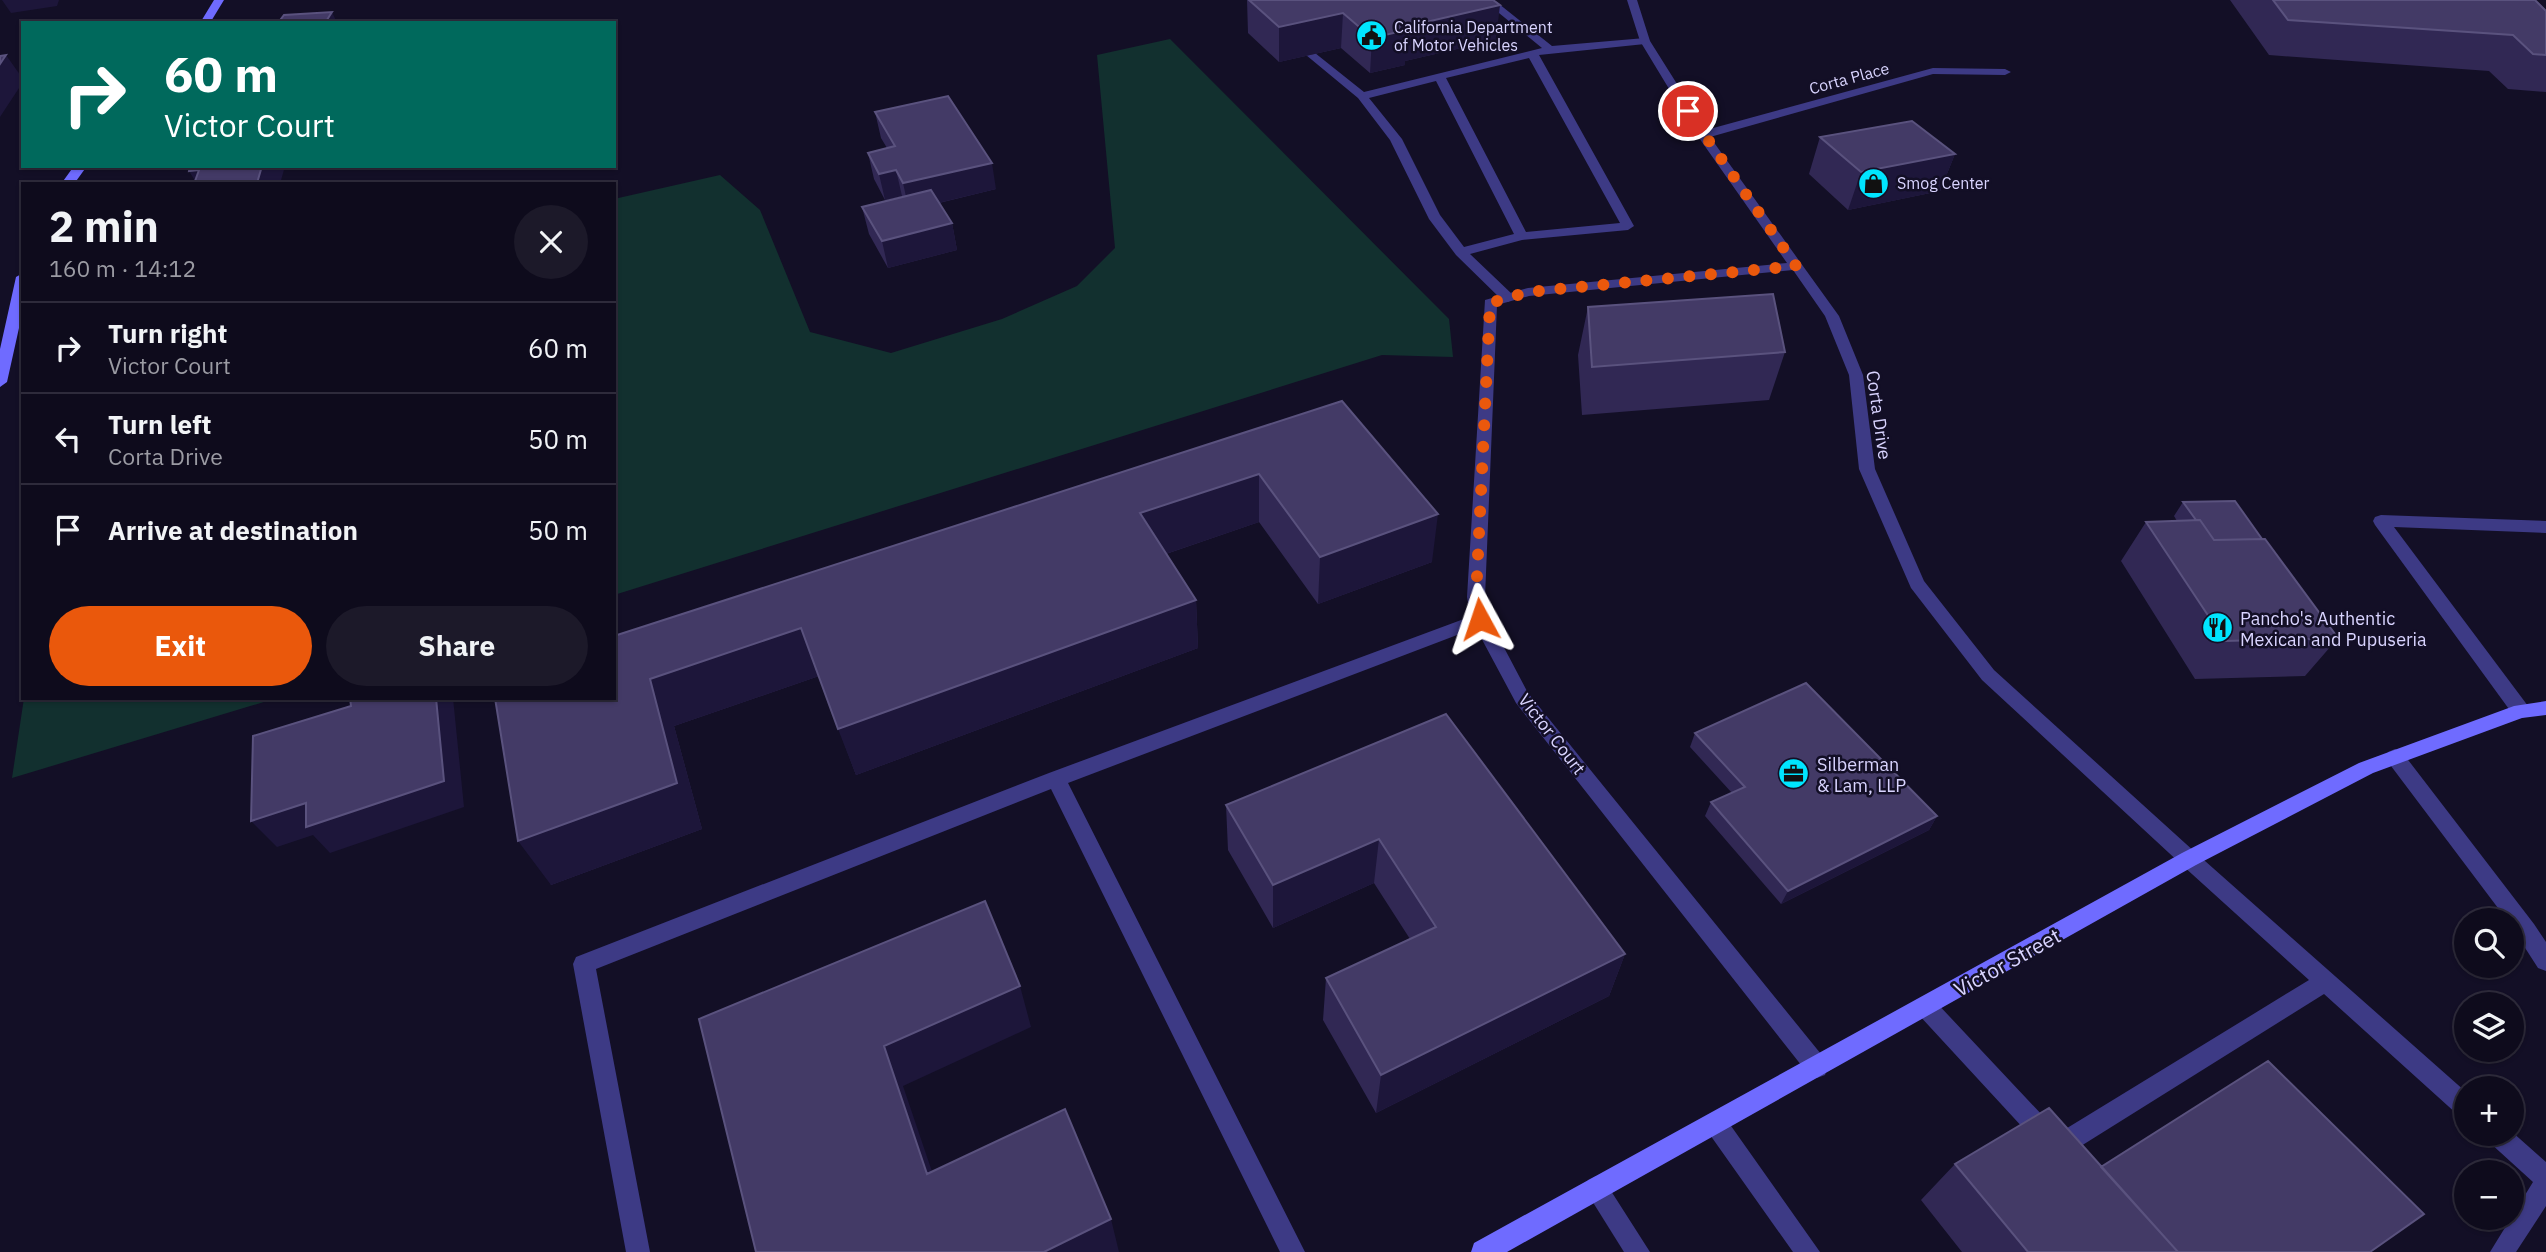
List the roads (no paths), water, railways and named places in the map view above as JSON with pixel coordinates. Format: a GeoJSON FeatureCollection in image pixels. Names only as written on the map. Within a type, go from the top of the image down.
{"type":"FeatureCollection","features":[{"type":"Feature","properties":{"kind":"street"},"geometry":{"type":"LineString","coordinates":[[206,21],[219,0]]}},
{"type":"Feature","properties":{"kind":"street"},"geometry":{"type":"LineString","coordinates":[[1488,0],[1550,49]]}},
{"type":"Feature","properties":{"kind":"street","name":"Corta Drive"},"geometry":{"type":"LineString","coordinates":[[1632,0],[1645,41],[1703,135],[1832,316],[1856,375],[1867,469],[1917,584],[1988,675],[2324,982],[2454,1096]]}},
{"type":"Feature","properties":{"kind":"street"},"geometry":{"type":"LineString","coordinates":[[1362,96],[1550,49],[1645,41]]}},
{"type":"Feature","properties":{"kind":"street"},"geometry":{"type":"LineString","coordinates":[[1461,253],[1522,236],[1628,226],[1532,54]]}},
{"type":"Feature","properties":{"kind":"street"},"geometry":{"type":"LineString","coordinates":[[1311,55],[1362,96],[1396,139],[1434,216],[1461,253],[1508,298],[1528,292],[1796,266]]}},
{"type":"Feature","properties":{"kind":"street","name":"Corta Place"},"geometry":{"type":"LineString","coordinates":[[1703,135],[1933,71],[2005,72]]}},
{"type":"Feature","properties":{"kind":"street"},"geometry":{"type":"LineString","coordinates":[[1440,77],[1522,236]]}},
{"type":"Feature","properties":{"kind":"street"},"geometry":{"type":"LineString","coordinates":[[69,182],[79,168]]}},
{"type":"Feature","properties":{"kind":"street"},"geometry":{"type":"LineString","coordinates":[[0,382],[21,286]]}},
{"type":"Feature","properties":{"kind":"street","name":"Victor Court"},"geometry":{"type":"LineString","coordinates":[[1508,298],[1490,303],[1476,597],[1480,619],[1522,698],[1817,1067]]}},
{"type":"Feature","properties":{"kind":"street"},"geometry":{"type":"LineString","coordinates":[[2521,711],[2381,522],[2546,527]]}},
{"type":"Feature","properties":{"kind":"street"},"geometry":{"type":"LineString","coordinates":[[638,1252],[584,964],[1056,779],[1480,619]]}},
{"type":"Feature","properties":{"kind":"street","name":"Victor Street"},"geometry":{"type":"LineString","coordinates":[[1483,1252],[2189,859],[2366,768],[2521,711],[2546,708]]}},
{"type":"Feature","properties":{"kind":"street"},"geometry":{"type":"LineString","coordinates":[[2395,757],[2527,931],[2546,961]]}},
{"type":"Feature","properties":{"kind":"street"},"geometry":{"type":"LineString","coordinates":[[1056,779],[1293,1252]]}},
{"type":"Feature","properties":{"kind":"street"},"geometry":{"type":"LineString","coordinates":[[1926,1007],[2057,1148],[2324,982]]}},
{"type":"Feature","properties":{"kind":"street"},"geometry":{"type":"LineString","coordinates":[[1716,1124],[1808,1252]]}},
{"type":"Feature","properties":{"kind":"street"},"geometry":{"type":"LineString","coordinates":[[2510,1146],[2546,1178]]}},
{"type":"Feature","properties":{"kind":"street"},"geometry":{"type":"LineString","coordinates":[[2502,1252],[2546,1184]]}},
{"type":"Feature","properties":{"kind":"street"},"geometry":{"type":"LineString","coordinates":[[1596,1188],[1638,1252]]}},
{"type":"Feature","properties":{"kind":"place","name":"California Department of Motor Vehicles"},"geometry":{"type":"Point","coordinates":[1371,36]}},
{"type":"Feature","properties":{"kind":"place","name":"Smog Center"},"geometry":{"type":"Point","coordinates":[1874,183]}},
{"type":"Feature","properties":{"kind":"place","name":"Pancho's Authentic Mexican and Pupuseria"},"geometry":{"type":"Point","coordinates":[2217,628]}},
{"type":"Feature","properties":{"kind":"place","name":"Silberman & Lam, LLP"},"geometry":{"type":"Point","coordinates":[1794,774]}}]}
